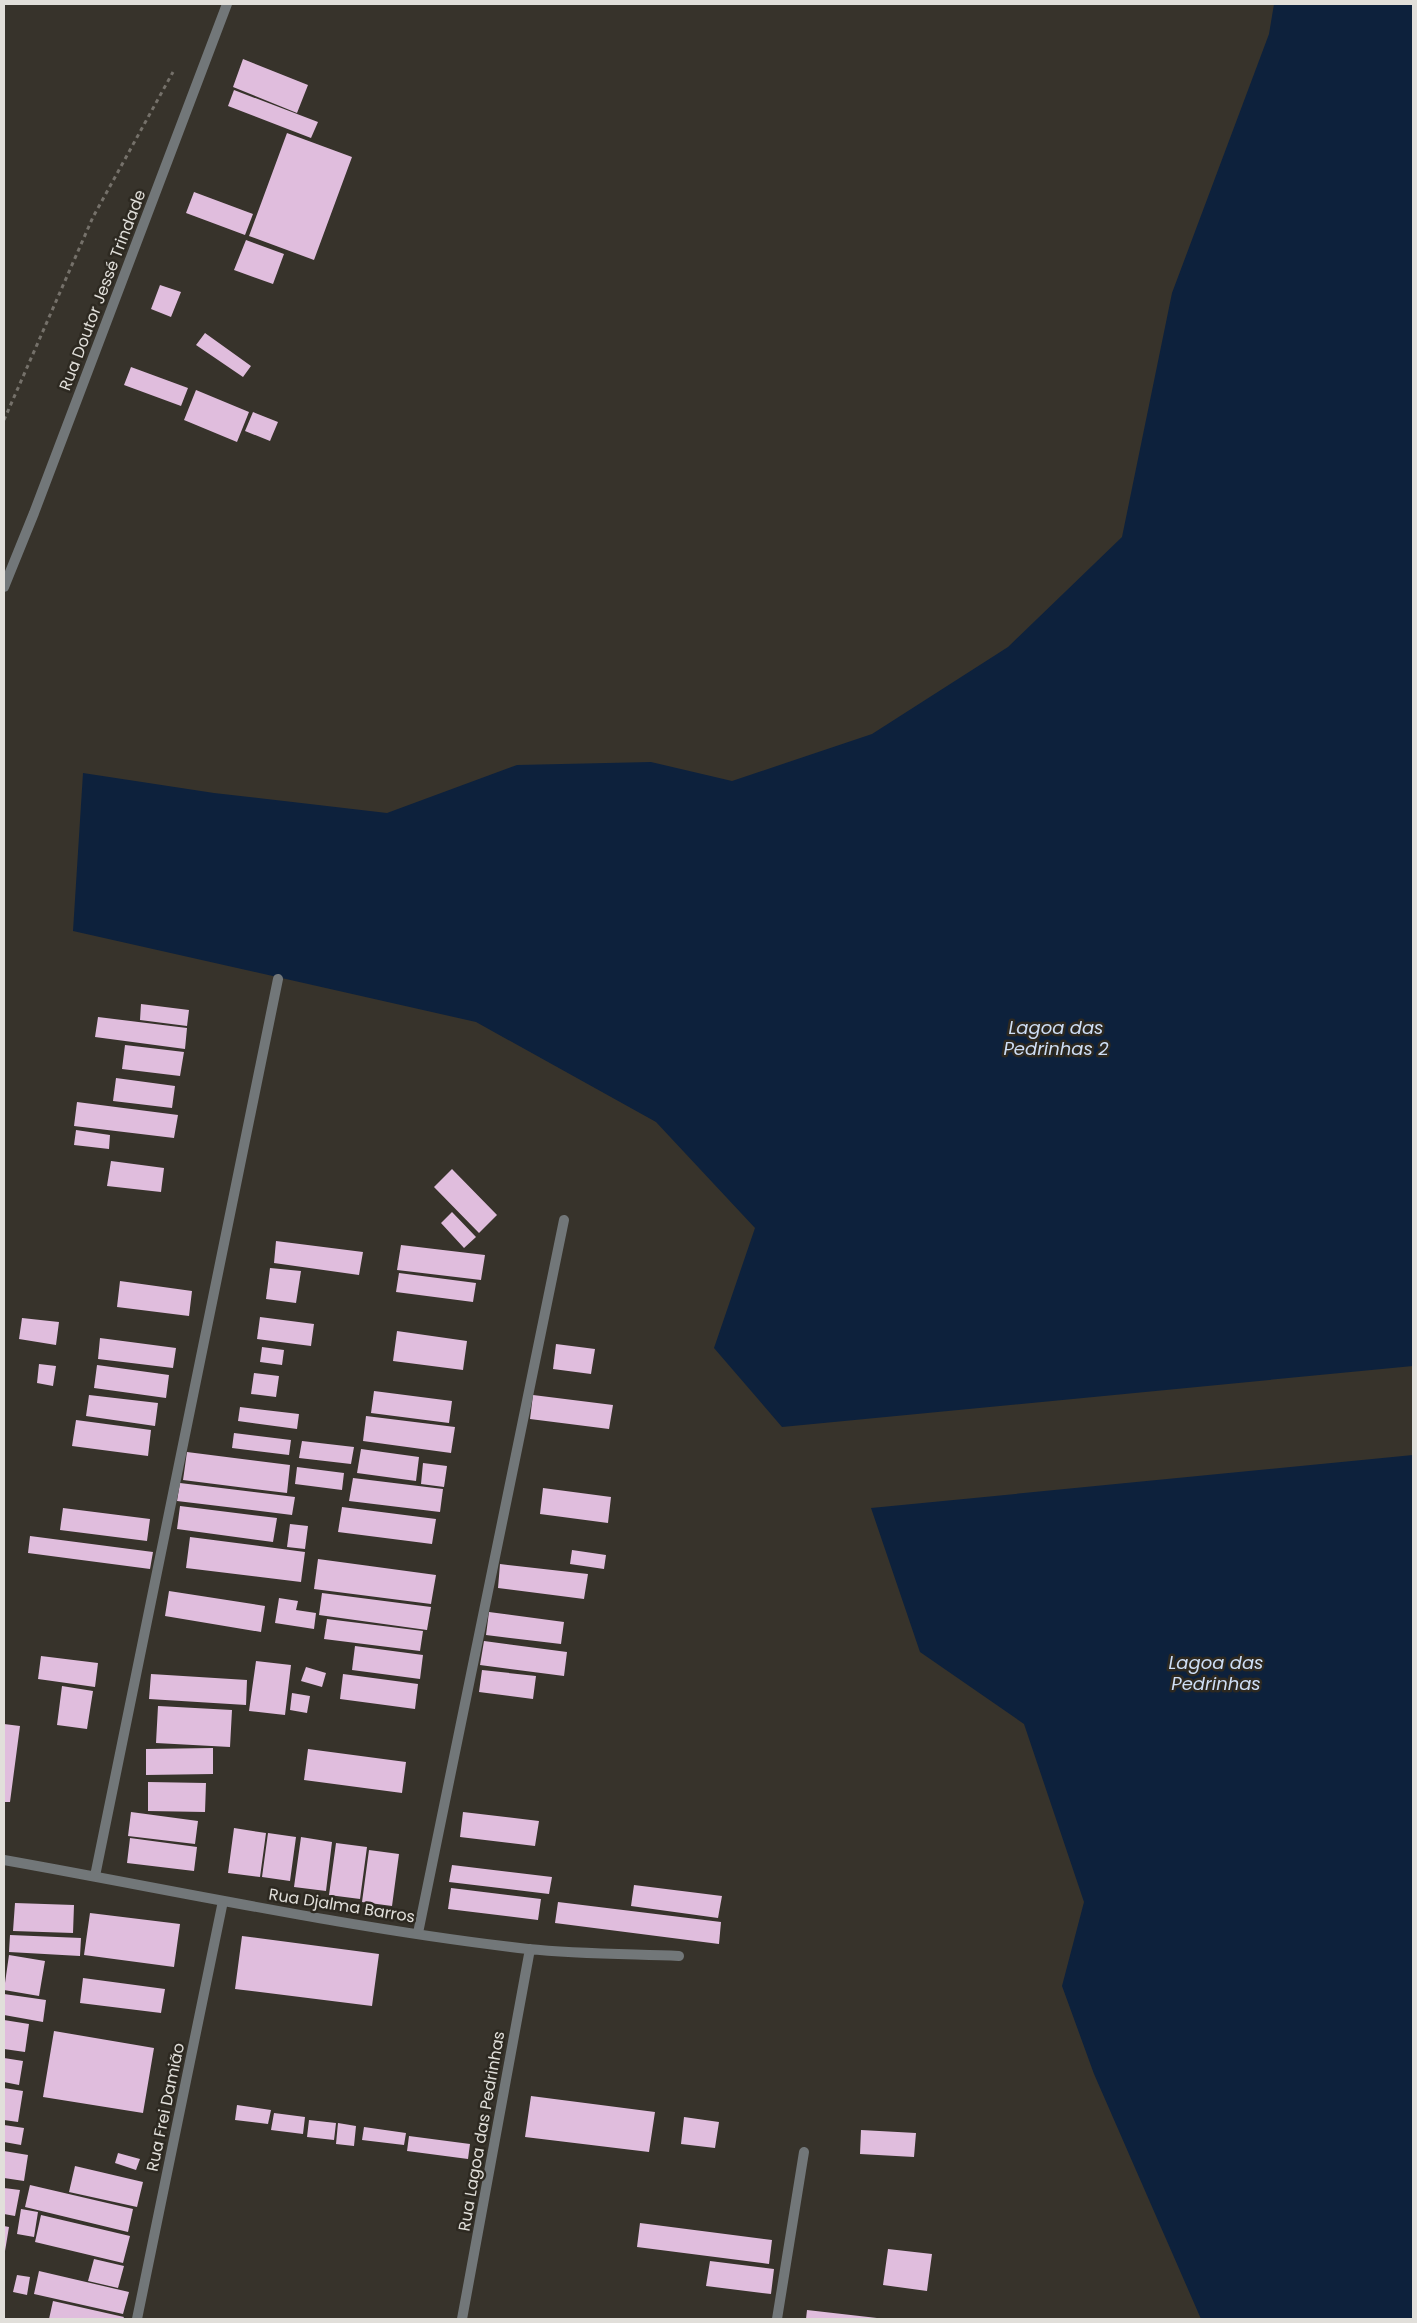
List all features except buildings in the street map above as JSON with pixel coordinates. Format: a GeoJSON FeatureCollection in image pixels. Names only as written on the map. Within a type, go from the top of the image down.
{"type":"FeatureCollection","features":[{"type":"Feature","properties":{"kind":"street","name":"Rua Doutor Jessé Trindade"},"geometry":{"type":"LineString","coordinates":[[4,586],[34,513],[228,4]]}},
{"type":"Feature","properties":{"kind":"street"},"geometry":{"type":"LineString","coordinates":[[95,1876],[278,979]]}},
{"type":"Feature","properties":{"kind":"street"},"geometry":{"type":"LineString","coordinates":[[418,1933],[564,1220]]}},
{"type":"Feature","properties":{"kind":"street","name":"Rua Djalma Barros"},"geometry":{"type":"LineString","coordinates":[[4,1860],[223,1901],[530,1949],[679,1956]]}},
{"type":"Feature","properties":{"kind":"street","name":"Rua Frei Damião"},"geometry":{"type":"LineString","coordinates":[[137,2319],[223,1901]]}},
{"type":"Feature","properties":{"kind":"street","name":"Rua Lagoa das Pedrinhas"},"geometry":{"type":"LineString","coordinates":[[462,2319],[530,1949]]}},
{"type":"Feature","properties":{"kind":"street"},"geometry":{"type":"LineString","coordinates":[[777,2319],[804,2152]]}},
{"type":"Feature","properties":{"kind":"path"},"geometry":{"type":"LineString","coordinates":[[4,420],[93,217],[177,65]]}},
{"type":"Feature","properties":{"kind":"water","name":"Lagoa das Pedrinhas 2"},"geometry":{"type":"Polygon","coordinates":[[[1274,4],[1413,4],[1413,1366],[782,1427],[714,1348],[755,1228],[656,1122],[476,1022],[73,931],[83,773],[214,793],[387,813],[517,765],[651,762],[732,781],[872,734],[1008,647],[1122,537],[1172,293],[1269,34],[1274,4]]]}},
{"type":"Feature","properties":{"kind":"water","name":"Lagoa das Pedrinhas"},"geometry":{"type":"Polygon","coordinates":[[[1413,1455],[1413,2319],[1201,2319],[1094,2074],[1062,1986],[1084,1902],[1024,1724],[920,1652],[871,1508],[1413,1455]]]}}]}
